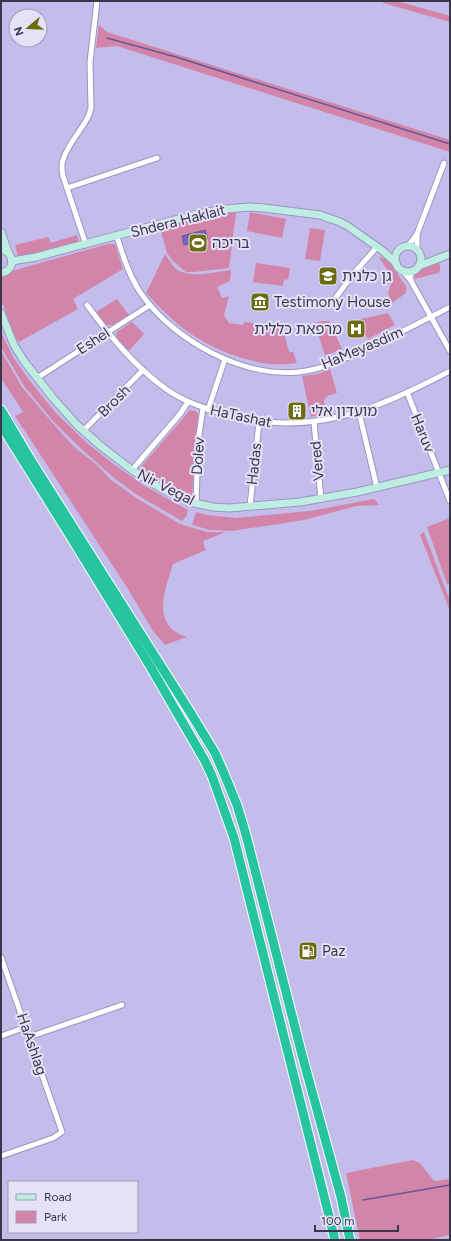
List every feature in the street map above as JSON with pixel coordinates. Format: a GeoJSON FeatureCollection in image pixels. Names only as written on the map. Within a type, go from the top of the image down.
{"type":"FeatureCollection","features":[{"type":"Feature","properties":{"kind":"highway"},"geometry":{"type":"LineString","coordinates":[[1,410],[30,459],[190,712],[215,753],[226,778],[237,805],[254,862],[302,1052],[341,1197],[350,1239]]}},
{"type":"Feature","properties":{"kind":"highway"},"geometry":{"type":"LineString","coordinates":[[1,425],[150,666],[205,761],[212,776],[234,838],[335,1238]]}},
{"type":"Feature","properties":{"kind":"street"},"geometry":{"type":"LineString","coordinates":[[86,245],[63,176],[62,161],[86,122],[90,108],[90,62],[97,1]]}},
{"type":"Feature","properties":{"kind":"street"},"geometry":{"type":"LineString","coordinates":[[67,188],[157,158]]}},
{"type":"Feature","properties":{"kind":"street"},"geometry":{"type":"LineString","coordinates":[[383,252],[392,253],[412,243],[417,234],[444,163]]}},
{"type":"Feature","properties":{"kind":"street","name":"Shdera Haklait"},"geometry":{"type":"LineString","coordinates":[[12,261],[86,245],[200,213],[238,207],[264,208],[329,217],[349,227],[396,263]]}},
{"type":"Feature","properties":{"kind":"street"},"geometry":{"type":"LineString","coordinates":[[1,232],[12,261],[8,271],[1,273]]}},
{"type":"Feature","properties":{"kind":"street"},"geometry":{"type":"LineString","coordinates":[[411,281],[410,276],[421,261],[417,234]]}},
{"type":"Feature","properties":{"kind":"street","name":"HaMeyasdim"},"geometry":{"type":"LineString","coordinates":[[117,237],[123,258],[134,283],[150,305],[188,338],[225,359],[247,366],[275,372],[292,372],[323,366],[352,355],[450,307]]}},
{"type":"Feature","properties":{"kind":"street"},"geometry":{"type":"LineString","coordinates":[[408,246],[430,259],[436,259]]}},
{"type":"Feature","properties":{"kind":"street"},"geometry":{"type":"LineString","coordinates":[[331,304],[354,273],[377,247]]}},
{"type":"Feature","properties":{"kind":"street"},"geometry":{"type":"LineString","coordinates":[[1,249],[8,252]]}},
{"type":"Feature","properties":{"kind":"street"},"geometry":{"type":"LineString","coordinates":[[398,250],[396,254],[396,263],[398,267],[411,281],[450,351]]}},
{"type":"Feature","properties":{"kind":"street"},"geometry":{"type":"LineString","coordinates":[[402,270],[409,272],[450,254]]}},
{"type":"Feature","properties":{"kind":"street","name":"HaTashat"},"geometry":{"type":"LineString","coordinates":[[87,305],[107,333],[143,370],[164,388],[188,402],[205,409],[242,419],[281,424],[314,422],[359,412],[388,401],[450,371]]}},
{"type":"Feature","properties":{"kind":"street","name":"Eshel"},"geometry":{"type":"LineString","coordinates":[[37,378],[150,305]]}},
{"type":"Feature","properties":{"kind":"street","name":"Nir Vegal"},"geometry":{"type":"LineString","coordinates":[[1,314],[14,345],[24,361],[83,431],[132,470],[162,488],[196,504],[221,508],[300,502],[377,488],[439,474],[450,470]]}},
{"type":"Feature","properties":{"kind":"street","name":"Dolev"},"geometry":{"type":"LineString","coordinates":[[196,504],[198,442],[205,409],[225,359]]}},
{"type":"Feature","properties":{"kind":"street","name":"Brosh"},"geometry":{"type":"LineString","coordinates":[[83,431],[143,370]]}},
{"type":"Feature","properties":{"kind":"street","name":"Haruv"},"geometry":{"type":"LineString","coordinates":[[407,392],[450,502]]}},
{"type":"Feature","properties":{"kind":"street"},"geometry":{"type":"LineString","coordinates":[[132,470],[180,414],[188,402]]}},
{"type":"Feature","properties":{"kind":"street"},"geometry":{"type":"LineString","coordinates":[[359,412],[377,488]]}},
{"type":"Feature","properties":{"kind":"street","name":"Hadas"},"geometry":{"type":"LineString","coordinates":[[250,506],[259,422]]}},
{"type":"Feature","properties":{"kind":"street","name":"Vered"},"geometry":{"type":"LineString","coordinates":[[314,422],[321,499]]}},
{"type":"Feature","properties":{"kind":"street","name":"HaAshlag"},"geometry":{"type":"LineString","coordinates":[[1,956],[62,1132],[53,1138],[1,1156]]}},
{"type":"Feature","properties":{"kind":"street"},"geometry":{"type":"LineString","coordinates":[[29,1037],[122,1005]]}},
{"type":"Feature","properties":{"kind":"street"},"geometry":{"type":"LineString","coordinates":[[1,1036],[26,1027]]}},
{"type":"Feature","properties":{"kind":"green space"},"geometry":{"type":"Polygon","coordinates":[[[383,1],[397,1],[450,16],[450,22],[383,3],[383,1]]]}},
{"type":"Feature","properties":{"kind":"green space"},"geometry":{"type":"Polygon","coordinates":[[[99,25],[107,32],[450,140],[450,152],[117,46],[96,48],[99,25]]]}},
{"type":"Feature","properties":{"kind":"green space"},"geometry":{"type":"Polygon","coordinates":[[[250,212],[286,219],[282,238],[247,231],[250,212]]]}},
{"type":"Feature","properties":{"kind":"green space","name":"בריכה"},"geometry":{"type":"Polygon","coordinates":[[[221,213],[236,213],[229,268],[186,272],[173,261],[167,253],[160,228],[221,213]]]}},
{"type":"Feature","properties":{"kind":"green space"},"geometry":{"type":"Polygon","coordinates":[[[310,228],[325,230],[320,261],[305,259],[310,228]]]}},
{"type":"Feature","properties":{"kind":"green space"},"geometry":{"type":"Polygon","coordinates":[[[77,235],[79,243],[18,258],[15,245],[48,237],[51,243],[77,235]]]}},
{"type":"Feature","properties":{"kind":"green space"},"geometry":{"type":"Polygon","coordinates":[[[108,244],[115,244],[123,269],[73,299],[78,309],[19,342],[15,337],[1,299],[1,274],[108,244]]]}},
{"type":"Feature","properties":{"kind":"green space"},"geometry":{"type":"Polygon","coordinates":[[[165,254],[174,267],[186,273],[201,274],[231,270],[230,281],[217,287],[222,298],[229,296],[224,315],[229,323],[243,325],[244,322],[282,326],[289,352],[293,352],[297,363],[267,363],[235,356],[204,342],[179,325],[146,293],[165,254]]]}},
{"type":"Feature","properties":{"kind":"green space"},"geometry":{"type":"Polygon","coordinates":[[[379,257],[388,260],[406,286],[406,293],[392,303],[388,293],[392,278],[379,257]]]}},
{"type":"Feature","properties":{"kind":"green space"},"geometry":{"type":"Polygon","coordinates":[[[256,263],[290,268],[288,280],[284,279],[283,286],[253,282],[256,263]]]}},
{"type":"Feature","properties":{"kind":"green space"},"geometry":{"type":"Polygon","coordinates":[[[438,263],[440,265],[440,271],[438,273],[415,279],[414,275],[425,267],[438,263]]]}},
{"type":"Feature","properties":{"kind":"green space"},"geometry":{"type":"Polygon","coordinates":[[[117,299],[129,315],[112,325],[106,325],[96,312],[117,299]]]}},
{"type":"Feature","properties":{"kind":"green space"},"geometry":{"type":"Polygon","coordinates":[[[388,313],[395,325],[368,339],[357,320],[388,313]]]}},
{"type":"Feature","properties":{"kind":"green space"},"geometry":{"type":"Polygon","coordinates":[[[329,321],[342,349],[325,356],[315,323],[329,321]]]}},
{"type":"Feature","properties":{"kind":"green space"},"geometry":{"type":"Polygon","coordinates":[[[132,322],[144,334],[129,351],[116,337],[117,332],[132,322]]]}},
{"type":"Feature","properties":{"kind":"green space"},"geometry":{"type":"Polygon","coordinates":[[[1,332],[13,357],[29,380],[56,413],[87,443],[116,466],[145,486],[188,510],[186,517],[182,521],[137,495],[114,478],[78,446],[52,420],[24,386],[1,347],[1,332]]]}},
{"type":"Feature","properties":{"kind":"green space"},"geometry":{"type":"Polygon","coordinates":[[[1,351],[22,387],[50,420],[74,447],[96,464],[110,479],[138,499],[180,524],[207,532],[226,532],[203,541],[206,550],[173,564],[165,589],[163,607],[164,615],[167,623],[173,630],[187,637],[165,645],[153,631],[128,589],[15,416],[23,412],[1,378],[1,351]]]}},
{"type":"Feature","properties":{"kind":"green space"},"geometry":{"type":"Polygon","coordinates":[[[330,369],[337,393],[327,396],[324,401],[326,412],[311,417],[302,376],[318,374],[330,369]]]}},
{"type":"Feature","properties":{"kind":"green space"},"geometry":{"type":"Polygon","coordinates":[[[190,410],[196,411],[198,414],[191,498],[139,469],[190,410]]]}},
{"type":"Feature","properties":{"kind":"green space"},"geometry":{"type":"Polygon","coordinates":[[[374,499],[379,505],[356,506],[304,520],[232,531],[210,530],[192,525],[196,512],[207,515],[236,518],[310,511],[374,499]]]}},
{"type":"Feature","properties":{"kind":"green space"},"geometry":{"type":"Polygon","coordinates":[[[450,518],[450,584],[447,584],[427,527],[450,518]]]}},
{"type":"Feature","properties":{"kind":"green space"},"geometry":{"type":"Polygon","coordinates":[[[424,532],[450,601],[450,611],[420,535],[424,532]]]}},
{"type":"Feature","properties":{"kind":"green space"},"geometry":{"type":"Polygon","coordinates":[[[413,1160],[420,1163],[434,1181],[450,1179],[450,1235],[428,1240],[360,1240],[346,1173],[413,1160]]]}},
{"type":"Feature","properties":{"kind":"shaded area"},"geometry":{"type":"Polygon","coordinates":[[[205,230],[208,239],[184,245],[182,236],[205,230]]]}},
{"type":"Feature","properties":{"kind":"waterway"},"geometry":{"type":"LineString","coordinates":[[107,38],[176,57],[450,144]]}},
{"type":"Feature","properties":{"kind":"waterway"},"geometry":{"type":"LineString","coordinates":[[363,1200],[450,1185]]}},
{"type":"Feature","properties":{"kind":"place","name":"בריכה"},"geometry":{"type":"Point","coordinates":[198,243]}},
{"type":"Feature","properties":{"kind":"place","name":"גן כלנית"},"geometry":{"type":"Point","coordinates":[328,276]}},
{"type":"Feature","properties":{"kind":"place","name":"Testimony House"},"geometry":{"type":"Point","coordinates":[260,302]}},
{"type":"Feature","properties":{"kind":"place","name":"מרפאת כללית"},"geometry":{"type":"Point","coordinates":[356,329]}},
{"type":"Feature","properties":{"kind":"place","name":"מועדון אלי"},"geometry":{"type":"Point","coordinates":[297,411]}},
{"type":"Feature","properties":{"kind":"place","name":"Paz"},"geometry":{"type":"Point","coordinates":[308,951]}}]}
